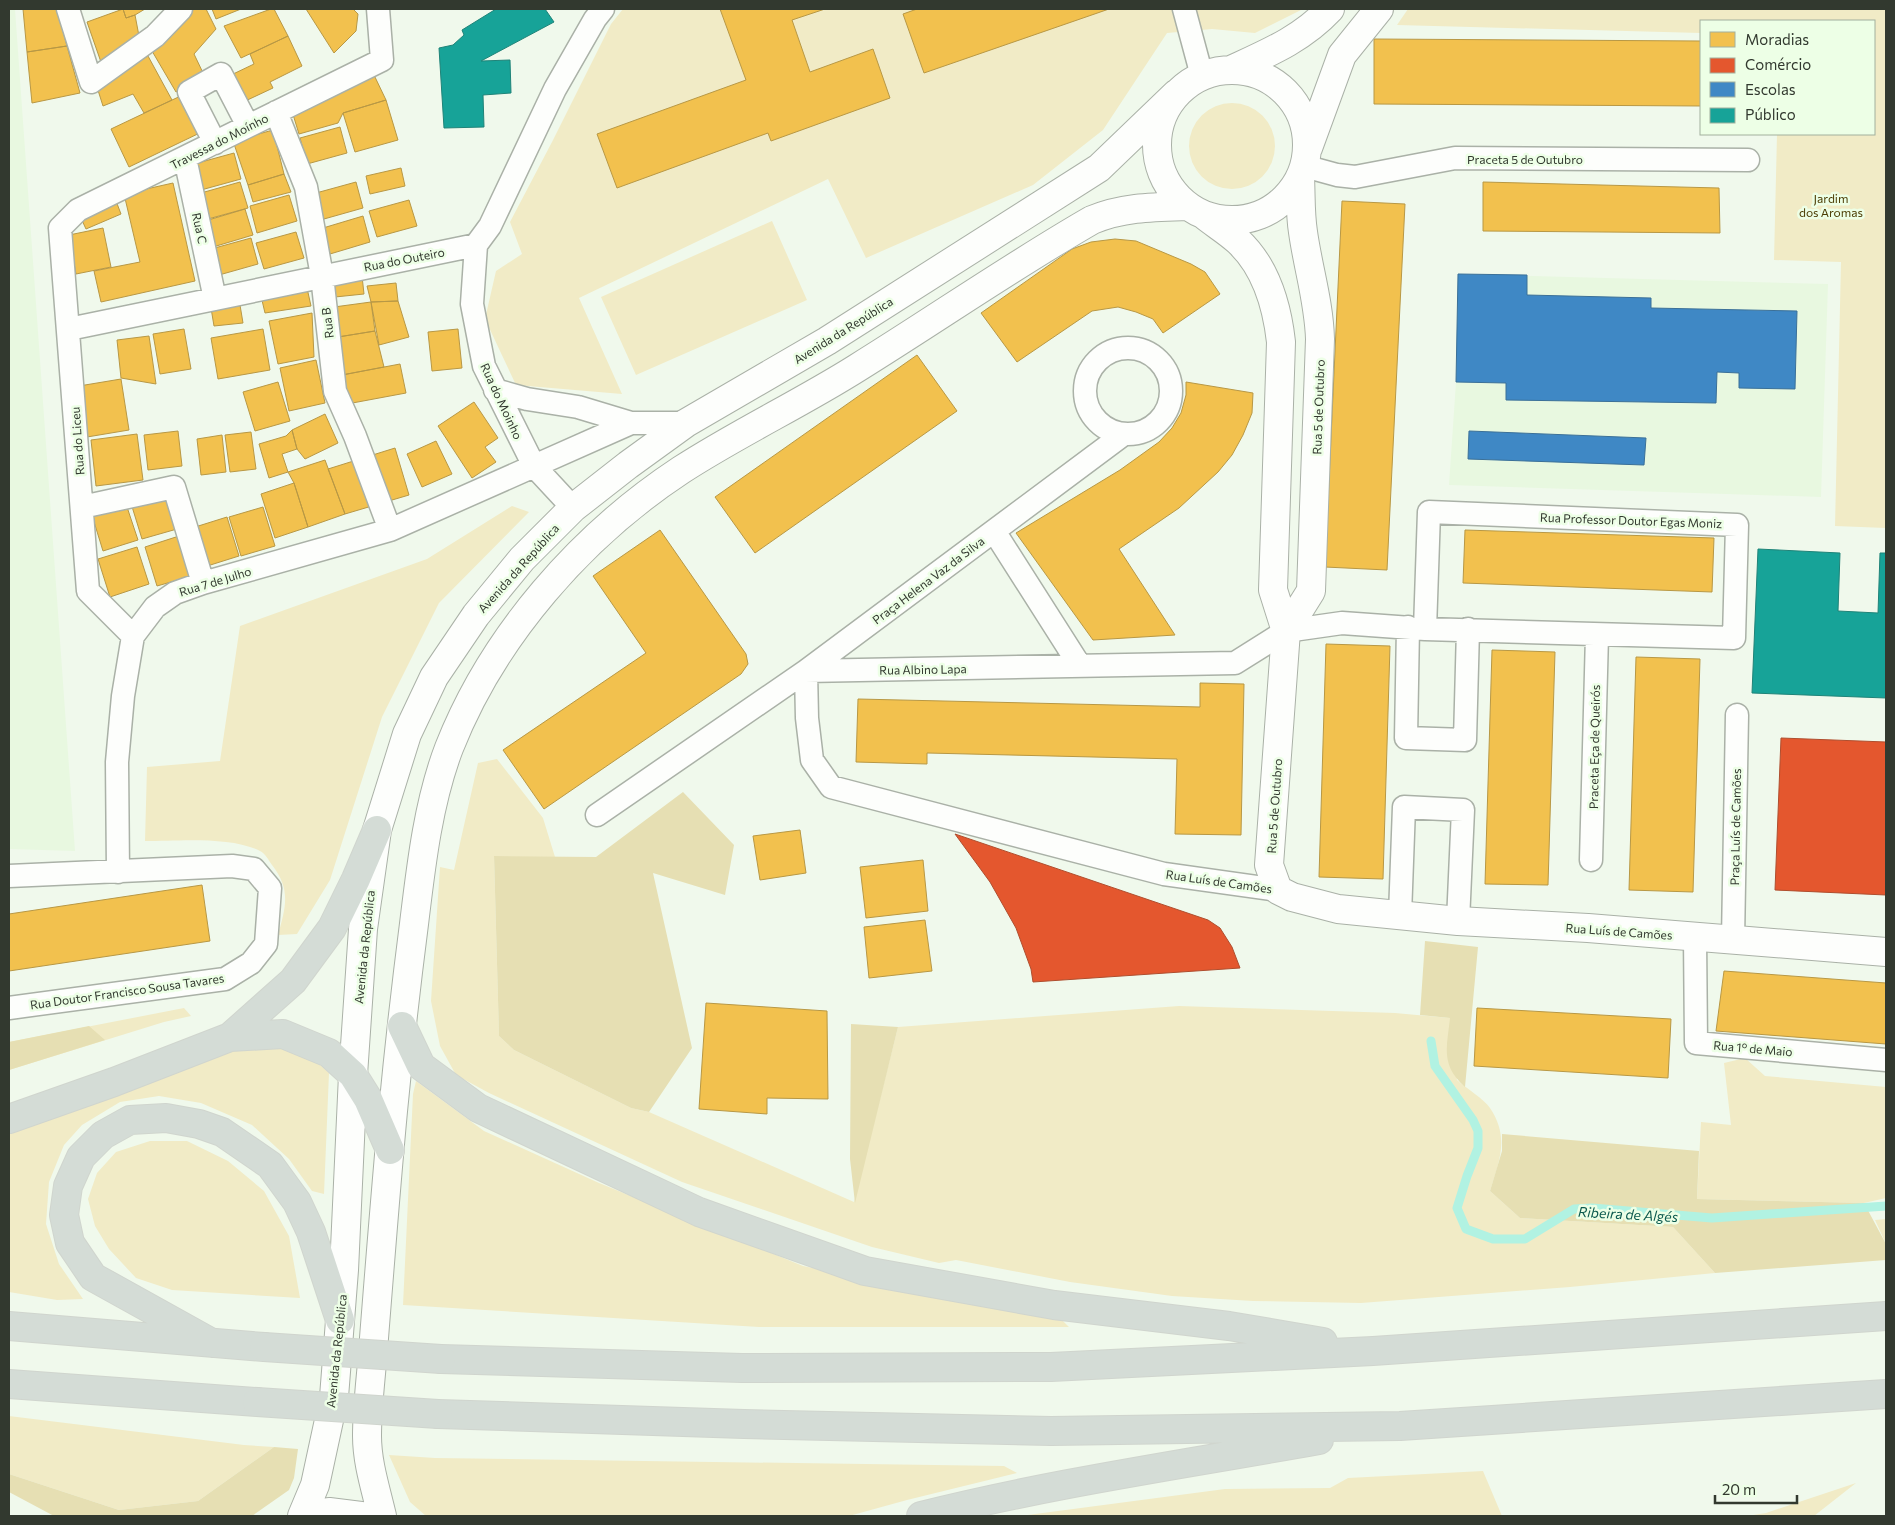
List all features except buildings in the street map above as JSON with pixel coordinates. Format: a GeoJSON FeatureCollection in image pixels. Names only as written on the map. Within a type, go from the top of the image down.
{"type":"FeatureCollection","features":[{"type":"Feature","properties":{"kind":"highway"},"geometry":{"type":"LineString","coordinates":[[230,1037],[293,981],[332,928],[377,830]]}},
{"type":"Feature","properties":{"kind":"highway"},"geometry":{"type":"LineString","coordinates":[[402,1026],[421,1066],[478,1108],[699,1212],[865,1271],[1054,1305],[1229,1326],[1373,1351]]}},
{"type":"Feature","properties":{"kind":"highway"},"geometry":{"type":"LineString","coordinates":[[9,1119],[114,1082],[230,1037],[283,1034],[329,1053],[353,1074],[368,1099],[390,1150]]}},
{"type":"Feature","properties":{"kind":"highway"},"geometry":{"type":"LineString","coordinates":[[212,1343],[93,1276],[70,1244],[64,1215],[68,1186],[81,1157],[103,1135],[130,1120],[166,1118],[199,1124],[222,1132],[270,1164],[297,1202],[311,1232],[340,1320]]}},
{"type":"Feature","properties":{"kind":"highway"},"geometry":{"type":"LineString","coordinates":[[9,1326],[264,1347],[442,1359],[742,1368],[1051,1367],[1373,1351],[1886,1316]]}},
{"type":"Feature","properties":{"kind":"highway"},"geometry":{"type":"LineString","coordinates":[[9,1384],[438,1414],[734,1424],[1051,1431],[1400,1426],[1886,1394]]}},
{"type":"Feature","properties":{"kind":"highway"},"geometry":{"type":"LineString","coordinates":[[920,1516],[1088,1481],[1400,1426]]}},
{"type":"Feature","properties":{"kind":"street"},"geometry":{"type":"LineString","coordinates":[[68,9],[91,82],[155,36],[181,9]]}},
{"type":"Feature","properties":{"kind":"street","name":"Travessa do Moínho"},"geometry":{"type":"LineString","coordinates":[[60,228],[78,210],[382,60],[378,9]]}},
{"type":"Feature","properties":{"kind":"street"},"geometry":{"type":"LineString","coordinates":[[476,245],[490,226],[555,89],[595,19],[603,9]]}},
{"type":"Feature","properties":{"kind":"street"},"geometry":{"type":"LineString","coordinates":[[1184,9],[1202,76]]}},
{"type":"Feature","properties":{"kind":"street"},"geometry":{"type":"LineString","coordinates":[[1196,211],[1170,188],[1159,165],[1156,140],[1162,116],[1176,94],[1202,76],[1231,70],[1274,50],[1301,35],[1330,9]]}},
{"type":"Feature","properties":{"kind":"street"},"geometry":{"type":"LineString","coordinates":[[382,1516],[371,1469],[367,1437],[381,1245],[402,1026],[418,889],[435,795],[448,752],[471,699],[521,620],[566,566],[608,526],[682,470],[854,370],[1092,220],[1105,214],[1143,207],[1196,211],[1226,220],[1248,218],[1270,210],[1287,196],[1304,164],[1342,55],[1379,9]]}},
{"type":"Feature","properties":{"kind":"street"},"geometry":{"type":"LineString","coordinates":[[1231,70],[1255,73],[1277,85],[1294,102],[1304,124],[1304,164]]}},
{"type":"Feature","properties":{"kind":"street"},"geometry":{"type":"LineString","coordinates":[[215,143],[189,92],[221,74],[248,126]]}},
{"type":"Feature","properties":{"kind":"street","name":"Avenida da República"},"geometry":{"type":"LineString","coordinates":[[302,1516],[314,1485],[334,1397],[363,930],[377,830],[407,734],[434,676],[476,614],[522,560],[573,508],[686,423],[827,341],[1099,168],[1176,94]]}},
{"type":"Feature","properties":{"kind":"street","name":"Rua B"},"geometry":{"type":"LineString","coordinates":[[276,112],[306,187],[322,276],[335,391],[355,436],[390,530]]}},
{"type":"Feature","properties":{"kind":"street","name":"Rua C"},"geometry":{"type":"LineString","coordinates":[[186,158],[215,299]]}},
{"type":"Feature","properties":{"kind":"street","name":"Praceta 5 de Outubro"},"geometry":{"type":"LineString","coordinates":[[1304,164],[1338,175],[1355,177],[1455,158],[1748,160]]}},
{"type":"Feature","properties":{"kind":"street","name":"Rua 5 de Outubro"},"geometry":{"type":"LineString","coordinates":[[1286,631],[1311,591],[1320,339],[1319,313],[1303,232],[1300,206],[1304,164]]}},
{"type":"Feature","properties":{"kind":"street","name":"Rua 5 de Outubro"},"geometry":{"type":"LineString","coordinates":[[1196,211],[1238,241],[1252,258],[1272,295],[1278,313],[1281,342],[1273,590],[1286,631],[1270,865],[1278,890]]}},
{"type":"Feature","properties":{"kind":"street","name":"Rua do Liceu"},"geometry":{"type":"LineString","coordinates":[[60,228],[88,591],[133,636]]}},
{"type":"Feature","properties":{"kind":"street","name":"Rua do Outeiro"},"geometry":{"type":"LineString","coordinates":[[69,330],[476,245]]}},
{"type":"Feature","properties":{"kind":"street","name":"Rua do Moinho"},"geometry":{"type":"LineString","coordinates":[[476,245],[472,304],[484,366],[534,466]]}},
{"type":"Feature","properties":{"kind":"street"},"geometry":{"type":"LineString","coordinates":[[495,390],[527,399],[578,408],[631,423],[686,423]]}},
{"type":"Feature","properties":{"kind":"street","name":"Rua 7 de Julho"},"geometry":{"type":"LineString","coordinates":[[118,872],[117,762],[123,696],[133,636],[155,607],[175,593],[203,583],[390,530],[631,423]]}},
{"type":"Feature","properties":{"kind":"street"},"geometry":{"type":"LineString","coordinates":[[994,530],[1124,434]]}},
{"type":"Feature","properties":{"kind":"street"},"geometry":{"type":"LineString","coordinates":[[534,466],[573,508]]}},
{"type":"Feature","properties":{"kind":"street"},"geometry":{"type":"LineString","coordinates":[[82,507],[174,487],[203,583]]}},
{"type":"Feature","properties":{"kind":"street","name":"Rua Professor Doutor Egas Moniz"},"geometry":{"type":"LineString","coordinates":[[1286,631],[1342,623],[1416,628],[1597,635],[1734,638],[1737,525],[1429,512],[1416,628]]}},
{"type":"Feature","properties":{"kind":"street","name":"Praça Helena Vaz da Silva"},"geometry":{"type":"LineString","coordinates":[[806,670],[994,530],[1080,666]]}},
{"type":"Feature","properties":{"kind":"street"},"geometry":{"type":"LineString","coordinates":[[1416,628],[1406,738],[1465,740],[1468,629]]}},
{"type":"Feature","properties":{"kind":"street","name":"Rua Albino Lapa"},"geometry":{"type":"LineString","coordinates":[[806,670],[1235,663],[1286,631]]}},
{"type":"Feature","properties":{"kind":"street","name":"Praceta Eça de Queirós"},"geometry":{"type":"LineString","coordinates":[[1591,860],[1597,635]]}},
{"type":"Feature","properties":{"kind":"street"},"geometry":{"type":"LineString","coordinates":[[597,815],[806,670]]}},
{"type":"Feature","properties":{"kind":"street","name":"Rua Luís de Camões"},"geometry":{"type":"LineString","coordinates":[[806,670],[807,718],[812,760],[831,787],[1164,874],[1278,890],[1292,897],[1338,909],[1458,921],[1579,928],[1886,952]]}},
{"type":"Feature","properties":{"kind":"street","name":"Praça Luís de Camões"},"geometry":{"type":"LineString","coordinates":[[1733,940],[1737,715]]}},
{"type":"Feature","properties":{"kind":"street"},"geometry":{"type":"LineString","coordinates":[[1400,915],[1404,807],[1462,810],[1458,921]]}},
{"type":"Feature","properties":{"kind":"street","name":"Rua Doutor Francisco Sousa Tavares"},"geometry":{"type":"LineString","coordinates":[[9,876],[232,866],[254,869],[270,888],[266,944],[250,962],[225,979],[9,1008]]}},
{"type":"Feature","properties":{"kind":"street","name":"Rua 1º de Maio"},"geometry":{"type":"LineString","coordinates":[[1695,937],[1696,1043],[1886,1060]]}},
{"type":"Feature","properties":{"kind":"street"},"geometry":{"type":"LineString","coordinates":[[310,1516],[329,1512],[361,1516]]}},
{"type":"Feature","properties":{"kind":"shaded area"},"geometry":{"type":"Polygon","coordinates":[[[9,9],[15,9],[75,851],[9,849],[9,9]]]}},
{"type":"Feature","properties":{"kind":"shaded area"},"geometry":{"type":"Polygon","coordinates":[[[1458,274],[1828,284],[1821,497],[1449,485],[1456,382],[1458,274]]]}},
{"type":"Feature","properties":{"kind":"shaded area"},"geometry":{"type":"Polygon","coordinates":[[[683,792],[734,845],[725,895],[653,873],[692,1048],[649,1112],[631,1108],[514,1050],[499,1036],[494,856],[596,857],[683,792]]]}},
{"type":"Feature","properties":{"kind":"shaded area"},"geometry":{"type":"Polygon","coordinates":[[[1425,941],[1478,947],[1465,1087],[1457,1079],[1448,1063],[1447,1047],[1450,1018],[1420,1015],[1425,941]]]}},
{"type":"Feature","properties":{"kind":"shaded area"},"geometry":{"type":"Polygon","coordinates":[[[851,1024],[898,1027],[855,1203],[850,1159],[851,1024]]]}},
{"type":"Feature","properties":{"kind":"shaded area"},"geometry":{"type":"Polygon","coordinates":[[[89,1026],[105,1040],[9,1070],[9,1042],[89,1026]]]}},
{"type":"Feature","properties":{"kind":"shaded area"},"geometry":{"type":"Polygon","coordinates":[[[1502,1134],[1699,1151],[1697,1199],[1864,1203],[1886,1244],[1886,1260],[1715,1273],[1673,1227],[1520,1218],[1490,1191],[1502,1151],[1502,1134]]]}},
{"type":"Feature","properties":{"kind":"shaded area"},"geometry":{"type":"Polygon","coordinates":[[[274,1447],[298,1449],[294,1478],[289,1490],[252,1516],[54,1516],[9,1492],[9,1474],[119,1510],[198,1501],[274,1447]]]}},
{"type":"Feature","properties":{"kind":"green space"},"geometry":{"type":"Polygon","coordinates":[[[623,9],[1303,9],[1255,33],[1212,29],[1167,33],[1103,130],[1033,185],[866,258],[828,179],[579,298],[622,394],[516,385],[485,319],[496,271],[522,254],[510,222],[611,24],[623,9]]]}},
{"type":"Feature","properties":{"kind":"green space","name":"Jardim dos Aromas"},"geometry":{"type":"Polygon","coordinates":[[[1408,9],[1886,9],[1886,528],[1835,526],[1841,262],[1774,260],[1777,135],[1875,135],[1875,20],[1700,20],[1700,33],[1397,25],[1408,9]]]}},
{"type":"Feature","properties":{"kind":"green space"},"geometry":{"type":"Polygon","coordinates":[[[1232,103],[1248,106],[1256,110],[1268,122],[1272,130],[1275,146],[1272,162],[1268,170],[1256,182],[1248,186],[1232,189],[1216,186],[1208,182],[1196,170],[1192,162],[1189,146],[1192,130],[1196,122],[1208,110],[1216,106],[1232,103]]]}},
{"type":"Feature","properties":{"kind":"green space"},"geometry":{"type":"Polygon","coordinates":[[[772,221],[807,300],[636,375],[601,297],[772,221]]]}},
{"type":"Feature","properties":{"kind":"green space"},"geometry":{"type":"Polygon","coordinates":[[[512,506],[529,512],[439,603],[382,717],[330,880],[297,934],[278,935],[285,907],[284,890],[278,874],[262,852],[248,846],[220,841],[145,841],[147,767],[220,761],[240,626],[427,559],[512,506]]]}},
{"type":"Feature","properties":{"kind":"green space"},"geometry":{"type":"Polygon","coordinates":[[[497,759],[543,818],[555,857],[494,857],[499,1036],[514,1050],[631,1108],[649,1112],[854,1202],[898,1027],[1179,1006],[1395,1013],[1450,1018],[1457,1080],[1490,1108],[1500,1129],[1501,1150],[1490,1191],[1520,1218],[1673,1227],[1715,1273],[1570,1287],[1361,1303],[1253,1301],[1172,1296],[1070,1282],[956,1260],[939,1263],[872,1247],[682,1182],[489,1093],[456,1075],[440,1046],[431,1001],[440,867],[454,870],[478,763],[497,759]]]}},
{"type":"Feature","properties":{"kind":"green space"},"geometry":{"type":"Polygon","coordinates":[[[184,1008],[191,1016],[164,1022],[9,1070],[9,1042],[184,1008]]]}},
{"type":"Feature","properties":{"kind":"green space"},"geometry":{"type":"Polygon","coordinates":[[[280,1046],[308,1054],[329,1073],[324,1194],[312,1191],[289,1159],[252,1125],[201,1103],[159,1096],[120,1102],[82,1125],[64,1145],[49,1182],[46,1224],[59,1264],[83,1299],[57,1300],[9,1292],[9,1132],[223,1053],[248,1047],[280,1046]]]}},
{"type":"Feature","properties":{"kind":"green space"},"geometry":{"type":"Polygon","coordinates":[[[1745,1058],[1765,1076],[1886,1087],[1886,1198],[1864,1203],[1697,1199],[1701,1122],[1731,1125],[1724,1063],[1745,1058]]]}},
{"type":"Feature","properties":{"kind":"green space"},"geometry":{"type":"Polygon","coordinates":[[[416,1081],[484,1131],[599,1183],[803,1266],[1062,1320],[1069,1327],[759,1327],[403,1305],[413,1094],[416,1081]]]}},
{"type":"Feature","properties":{"kind":"green space"},"geometry":{"type":"Polygon","coordinates":[[[150,1141],[187,1141],[228,1161],[264,1191],[289,1236],[300,1298],[172,1290],[136,1278],[109,1249],[95,1226],[88,1199],[97,1173],[116,1152],[150,1141]]]}},
{"type":"Feature","properties":{"kind":"green space"},"geometry":{"type":"Polygon","coordinates":[[[1886,1219],[1886,1244],[1875,1220],[1886,1219]]]}},
{"type":"Feature","properties":{"kind":"green space"},"geometry":{"type":"Polygon","coordinates":[[[9,1416],[274,1447],[198,1501],[119,1510],[9,1474],[9,1416]]]}},
{"type":"Feature","properties":{"kind":"green space"},"geometry":{"type":"Polygon","coordinates":[[[389,1455],[435,1458],[1004,1466],[1017,1473],[849,1516],[426,1516],[410,1502],[389,1455]]]}},
{"type":"Feature","properties":{"kind":"green space"},"geometry":{"type":"Polygon","coordinates":[[[1483,1471],[1502,1516],[1020,1516],[1225,1489],[1330,1488],[1348,1478],[1483,1471]]]}},
{"type":"Feature","properties":{"kind":"green space"},"geometry":{"type":"Polygon","coordinates":[[[1856,1483],[1814,1516],[1747,1516],[1766,1513],[1856,1483]]]}},
{"type":"Feature","properties":{"kind":"waterway","name":"Ribeira de Algés"},"geometry":{"type":"LineString","coordinates":[[1431,1041],[1435,1066],[1473,1120],[1478,1131],[1478,1148],[1457,1208],[1466,1229],[1493,1239],[1525,1239],[1574,1209],[1592,1208],[1712,1218],[1886,1206]]}}]}
